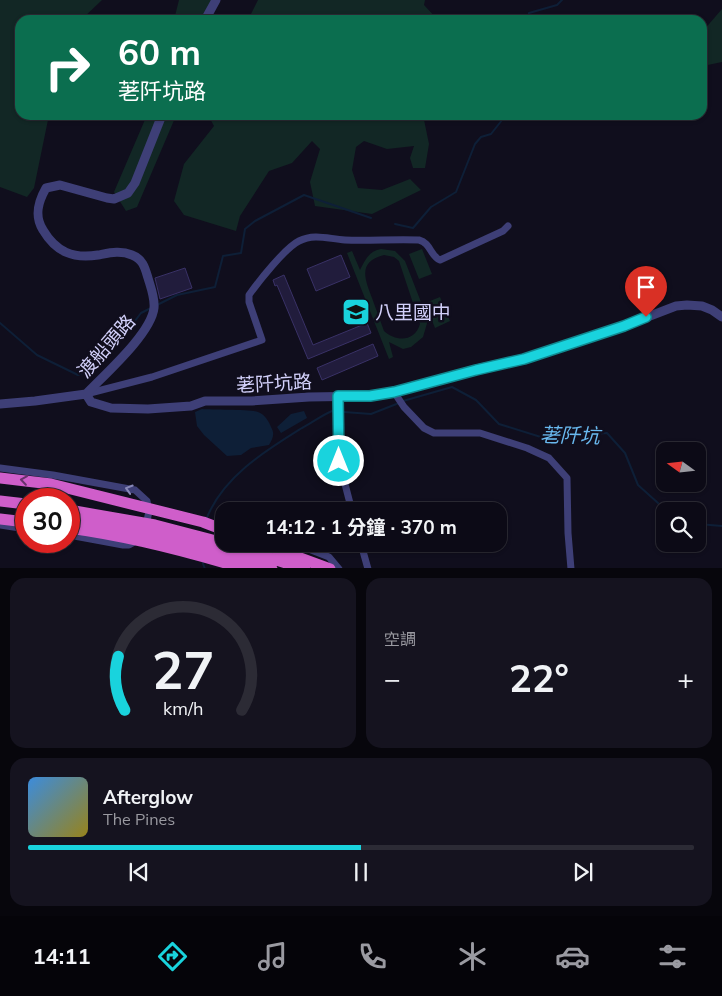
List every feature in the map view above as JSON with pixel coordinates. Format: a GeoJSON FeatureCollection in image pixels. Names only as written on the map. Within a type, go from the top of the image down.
{"type":"FeatureCollection","features":[{"type":"Feature","properties":{"kind":"highway"},"geometry":{"type":"LineString","coordinates":[[0,478],[51,484],[215,527]]}},
{"type":"Feature","properties":{"kind":"highway"},"geometry":{"type":"LineString","coordinates":[[0,501],[15,503]]}},
{"type":"Feature","properties":{"kind":"highway"},"geometry":{"type":"LineString","coordinates":[[0,511],[15,513]]}},
{"type":"Feature","properties":{"kind":"highway"},"geometry":{"type":"LineString","coordinates":[[80,512],[155,525],[215,542]]}},
{"type":"Feature","properties":{"kind":"highway"},"geometry":{"type":"LineString","coordinates":[[0,519],[15,521]]}},
{"type":"Feature","properties":{"kind":"highway"},"geometry":{"type":"LineString","coordinates":[[80,522],[152,535],[272,568]]}},
{"type":"Feature","properties":{"kind":"highway"},"geometry":{"type":"LineString","coordinates":[[80,530],[148,543],[245,568]]}},
{"type":"Feature","properties":{"kind":"highway"},"geometry":{"type":"LineString","coordinates":[[251,552],[305,568]]}},
{"type":"Feature","properties":{"kind":"highway"},"geometry":{"type":"LineString","coordinates":[[285,552],[330,568]]}},
{"type":"Feature","properties":{"kind":"street"},"geometry":{"type":"LineString","coordinates":[[208,15],[216,0]]}},
{"type":"Feature","properties":{"kind":"street","name":"渡船頭路"},"geometry":{"type":"LineString","coordinates":[[86,394],[135,342],[154,306],[142,261],[134,256],[116,252],[78,256],[58,249],[47,238],[38,223],[40,200],[46,188],[60,185],[114,199],[128,194],[135,183],[160,120]]}},
{"type":"Feature","properties":{"kind":"street","name":"荖阡坑路"},"geometry":{"type":"LineString","coordinates":[[0,404],[35,402],[86,394],[152,377],[262,340],[249,302],[249,295],[288,249],[305,238],[320,236],[345,240],[419,240],[426,242],[434,257],[440,260],[503,231],[508,226]]}},
{"type":"Feature","properties":{"kind":"street","name":"荖阡坑路"},"geometry":{"type":"LineString","coordinates":[[86,394],[91,402],[111,408],[148,409],[191,406],[205,401],[396,395],[476,370],[524,359],[624,326],[676,306],[687,304],[702,306],[722,317]]}},
{"type":"Feature","properties":{"kind":"street"},"geometry":{"type":"LineString","coordinates":[[396,395],[403,406],[424,428],[434,434],[480,433],[527,448],[549,458],[567,478],[571,568]]}},
{"type":"Feature","properties":{"kind":"street"},"geometry":{"type":"LineString","coordinates":[[338,396],[339,461],[350,502]]}},
{"type":"Feature","properties":{"kind":"street"},"geometry":{"type":"LineString","coordinates":[[0,468],[41,473],[135,490],[147,501],[149,511],[146,528],[142,536],[129,545],[113,544],[80,537]]}},
{"type":"Feature","properties":{"kind":"street"},"geometry":{"type":"LineString","coordinates":[[0,525],[15,527]]}},
{"type":"Feature","properties":{"kind":"street"},"geometry":{"type":"LineString","coordinates":[[146,528],[239,553],[236,560],[239,568]]}},
{"type":"Feature","properties":{"kind":"street"},"geometry":{"type":"LineString","coordinates":[[316,552],[329,557],[339,568]]}},
{"type":"Feature","properties":{"kind":"street"},"geometry":{"type":"LineString","coordinates":[[363,552],[368,568]]}},
{"type":"Feature","properties":{"kind":"green space"},"geometry":{"type":"Polygon","coordinates":[[[0,0],[102,0],[86,15],[15,15],[15,120],[48,120],[34,188],[27,197],[0,187],[0,0]]]}},
{"type":"Feature","properties":{"kind":"green space"},"geometry":{"type":"Polygon","coordinates":[[[179,0],[212,0],[204,15],[175,15],[179,0]]]}},
{"type":"Feature","properties":{"kind":"green space"},"geometry":{"type":"Polygon","coordinates":[[[258,0],[425,0],[424,5],[433,15],[250,15],[258,0]]]}},
{"type":"Feature","properties":{"kind":"green space"},"geometry":{"type":"Polygon","coordinates":[[[722,9],[722,62],[707,65],[707,26],[722,9]]]}},
{"type":"Feature","properties":{"kind":"green space"},"geometry":{"type":"Polygon","coordinates":[[[145,120],[174,120],[137,207],[126,211],[114,192],[145,120]]]}},
{"type":"Feature","properties":{"kind":"green space"},"geometry":{"type":"Polygon","coordinates":[[[211,120],[424,120],[429,144],[425,168],[413,168],[410,158],[414,146],[387,149],[364,141],[356,147],[352,170],[358,188],[382,190],[410,179],[421,190],[372,214],[315,206],[310,182],[320,149],[312,141],[292,163],[269,171],[240,216],[236,231],[184,215],[174,201],[184,164],[214,126],[211,120]]]}},
{"type":"Feature","properties":{"kind":"green space"},"geometry":{"type":"Polygon","coordinates":[[[422,249],[432,274],[419,279],[409,254],[422,249]]]}},
{"type":"Feature","properties":{"kind":"green space"},"geometry":{"type":"Polygon","coordinates":[[[377,250],[395,251],[405,261],[428,320],[423,337],[411,347],[403,349],[389,342],[393,357],[389,359],[347,253],[352,251],[360,270],[368,256],[377,250]],[[384,255],[375,258],[366,267],[365,272],[369,291],[384,331],[394,337],[405,338],[414,334],[420,324],[399,261],[394,257],[384,255]]]}},
{"type":"Feature","properties":{"kind":"green space"},"geometry":{"type":"Polygon","coordinates":[[[440,297],[450,321],[435,328],[425,303],[440,297]]]}},
{"type":"Feature","properties":{"kind":"water"},"geometry":{"type":"Polygon","coordinates":[[[202,409],[247,410],[260,413],[268,420],[272,429],[272,440],[269,445],[251,448],[241,455],[227,456],[197,426],[195,412],[202,409]]]}},
{"type":"Feature","properties":{"kind":"water"},"geometry":{"type":"Polygon","coordinates":[[[304,411],[307,418],[281,433],[277,427],[291,414],[304,411]]]}},
{"type":"Feature","properties":{"kind":"building"},"geometry":{"type":"Polygon","coordinates":[[[341,255],[350,277],[316,291],[307,269],[341,255]]]}},
{"type":"Feature","properties":{"kind":"building"},"geometry":{"type":"Polygon","coordinates":[[[185,268],[192,288],[160,299],[155,278],[185,268]]]}},
{"type":"Feature","properties":{"kind":"building"},"geometry":{"type":"Polygon","coordinates":[[[284,275],[313,345],[367,323],[371,333],[308,359],[277,285],[275,286],[273,280],[284,275]]]}},
{"type":"Feature","properties":{"kind":"building"},"geometry":{"type":"Polygon","coordinates":[[[373,344],[378,356],[322,380],[317,368],[373,344]]]}},
{"type":"Feature","properties":{"kind":"waterway"},"geometry":{"type":"LineString","coordinates":[[529,15],[529,13],[557,5],[562,0]]}},
{"type":"Feature","properties":{"kind":"waterway"},"geometry":{"type":"LineString","coordinates":[[395,224],[413,228],[431,207],[456,192],[475,144],[481,137],[491,134],[502,120]]}},
{"type":"Feature","properties":{"kind":"waterway"},"geometry":{"type":"LineString","coordinates":[[157,305],[177,295],[215,287],[223,256],[241,253],[245,229],[255,221],[304,195],[371,218]]}},
{"type":"Feature","properties":{"kind":"waterway"},"geometry":{"type":"LineString","coordinates":[[0,323],[37,355],[78,375],[103,363],[141,313],[151,308]]}},
{"type":"Feature","properties":{"kind":"waterway","name":"荖阡坑"},"geometry":{"type":"LineString","coordinates":[[403,401],[452,387],[476,400],[499,424],[544,438],[607,433],[625,453],[638,485],[657,502]]}},
{"type":"Feature","properties":{"kind":"waterway","name":"荖阡坑"},"geometry":{"type":"LineString","coordinates":[[344,412],[371,414],[399,403]]}},
{"type":"Feature","properties":{"kind":"waterway","name":"荖阡坑"},"geometry":{"type":"LineString","coordinates":[[206,520],[213,505],[223,491],[246,467],[288,437],[332,411]]}},
{"type":"Feature","properties":{"kind":"waterway","name":"荖阡坑"},"geometry":{"type":"LineString","coordinates":[[706,525],[722,526]]}},
{"type":"Feature","properties":{"kind":"waterway","name":"荖阡坑"},"geometry":{"type":"LineString","coordinates":[[202,561],[205,568]]}},
{"type":"Feature","properties":{"kind":"place","name":"八里國中"},"geometry":{"type":"Point","coordinates":[356,312]}},
{"type":"Feature","properties":{"kind":"route"},"geometry":{"type":"LineString","coordinates":[[339,461],[338,396],[370,396],[394,392],[524,359],[646,317]]}}]}
